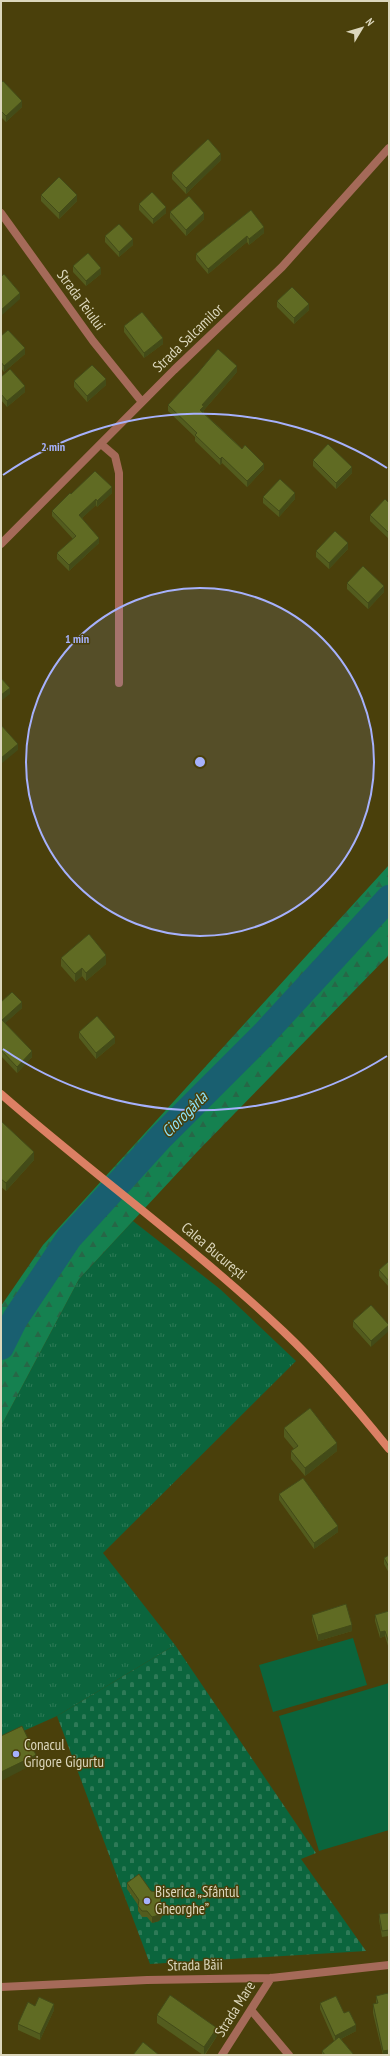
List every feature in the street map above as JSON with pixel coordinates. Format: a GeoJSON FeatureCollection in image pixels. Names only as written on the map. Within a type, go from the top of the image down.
{"type":"FeatureCollection","features":[{"type":"Feature","properties":{"kind":"main road","name":"Calea București"},"geometry":{"type":"LineString","coordinates":[[1,1094],[167,1230],[284,1332],[316,1363],[389,1449]]}},
{"type":"Feature","properties":{"kind":"street","name":"Strada Salcamilor"},"geometry":{"type":"LineString","coordinates":[[1,544],[174,370],[282,267],[389,148]]}},
{"type":"Feature","properties":{"kind":"street","name":"Strada Teiului"},"geometry":{"type":"LineString","coordinates":[[1,213],[93,341],[142,402]]}},
{"type":"Feature","properties":{"kind":"street"},"geometry":{"type":"LineString","coordinates":[[101,444],[115,456],[120,473],[119,683]]}},
{"type":"Feature","properties":{"kind":"street","name":"Strada Băii"},"geometry":{"type":"LineString","coordinates":[[1,1987],[147,1980],[271,1978],[389,1965]]}},
{"type":"Feature","properties":{"kind":"street","name":"Strada Mare"},"geometry":{"type":"LineString","coordinates":[[222,2055],[271,1978]]}},
{"type":"Feature","properties":{"kind":"street"},"geometry":{"type":"LineString","coordinates":[[251,2010],[289,2055]]}},
{"type":"Feature","properties":{"kind":"green space"},"geometry":{"type":"Polygon","coordinates":[[[389,865],[389,955],[197,1152],[79,1279],[1,1426],[1,1306],[43,1245],[389,865]]]}},
{"type":"Feature","properties":{"kind":"green space"},"geometry":{"type":"Polygon","coordinates":[[[133,1221],[220,1289],[296,1361],[103,1553],[175,1645],[57,1716],[1,1741],[1,1426],[79,1279],[133,1221]]]}},
{"type":"Feature","properties":{"kind":"green space"},"geometry":{"type":"Polygon","coordinates":[[[353,1638],[367,1685],[273,1712],[259,1665],[353,1638]]]}},
{"type":"Feature","properties":{"kind":"green space"},"geometry":{"type":"Polygon","coordinates":[[[175,1645],[316,1853],[301,1859],[366,1951],[150,1964],[57,1716],[175,1645]]]}},
{"type":"Feature","properties":{"kind":"green space"},"geometry":{"type":"Polygon","coordinates":[[[389,1683],[389,1830],[319,1851],[279,1716],[389,1683]]]}},
{"type":"Feature","properties":{"kind":"building"},"geometry":{"type":"Polygon","coordinates":[[[3,81],[22,101],[6,116],[1,111],[1,83],[3,81]]]}},
{"type":"Feature","properties":{"kind":"building"},"geometry":{"type":"Polygon","coordinates":[[[208,139],[221,154],[186,188],[172,173],[208,139]]]}},
{"type":"Feature","properties":{"kind":"building"},"geometry":{"type":"Polygon","coordinates":[[[59,177],[77,195],[59,213],[41,195],[59,177]]]}},
{"type":"Feature","properties":{"kind":"building"},"geometry":{"type":"Polygon","coordinates":[[[152,192],[166,207],[153,219],[139,204],[152,192]]]}},
{"type":"Feature","properties":{"kind":"building"},"geometry":{"type":"Polygon","coordinates":[[[189,196],[204,213],[186,230],[170,212],[189,196]]]}},
{"type":"Feature","properties":{"kind":"building"},"geometry":{"type":"Polygon","coordinates":[[[251,210],[264,227],[249,239],[247,236],[208,269],[196,254],[251,210]]]}},
{"type":"Feature","properties":{"kind":"building"},"geometry":{"type":"Polygon","coordinates":[[[119,224],[133,239],[119,252],[105,236],[119,224]]]}},
{"type":"Feature","properties":{"kind":"building"},"geometry":{"type":"Polygon","coordinates":[[[88,253],[101,268],[86,281],[73,266],[88,253]]]}},
{"type":"Feature","properties":{"kind":"building"},"geometry":{"type":"Polygon","coordinates":[[[4,274],[20,293],[1,310],[1,277],[4,274]]]}},
{"type":"Feature","properties":{"kind":"building"},"geometry":{"type":"Polygon","coordinates":[[[292,287],[309,304],[294,318],[277,301],[292,287]]]}},
{"type":"Feature","properties":{"kind":"building"},"geometry":{"type":"Polygon","coordinates":[[[142,312],[163,338],[144,353],[124,326],[142,312]]]}},
{"type":"Feature","properties":{"kind":"building"},"geometry":{"type":"Polygon","coordinates":[[[8,330],[25,348],[4,366],[1,362],[1,336],[8,330]]]}},
{"type":"Feature","properties":{"kind":"building"},"geometry":{"type":"Polygon","coordinates":[[[218,349],[237,366],[202,405],[204,406],[200,410],[242,449],[245,445],[264,464],[247,481],[222,457],[220,459],[195,435],[197,433],[168,405],[218,349]]]}},
{"type":"Feature","properties":{"kind":"building"},"geometry":{"type":"Polygon","coordinates":[[[92,365],[106,379],[87,396],[74,381],[92,365]]]}},
{"type":"Feature","properties":{"kind":"building"},"geometry":{"type":"Polygon","coordinates":[[[10,369],[25,386],[7,401],[1,394],[1,377],[10,369]]]}},
{"type":"Feature","properties":{"kind":"building"},"geometry":{"type":"Polygon","coordinates":[[[328,444],[352,467],[336,483],[313,460],[328,444]]]}},
{"type":"Feature","properties":{"kind":"building"},"geometry":{"type":"Polygon","coordinates":[[[95,471],[112,487],[97,501],[96,499],[79,515],[99,538],[69,565],[57,553],[76,536],[52,511],[95,471]]]}},
{"type":"Feature","properties":{"kind":"building"},"geometry":{"type":"Polygon","coordinates":[[[280,479],[295,493],[279,511],[263,497],[280,479]]]}},
{"type":"Feature","properties":{"kind":"building"},"geometry":{"type":"Polygon","coordinates":[[[385,499],[389,503],[389,533],[370,515],[385,499]]]}},
{"type":"Feature","properties":{"kind":"building"},"geometry":{"type":"Polygon","coordinates":[[[335,531],[348,543],[329,563],[316,551],[335,531]]]}},
{"type":"Feature","properties":{"kind":"building"},"geometry":{"type":"Polygon","coordinates":[[[363,566],[384,586],[368,603],[347,583],[363,566]]]}},
{"type":"Feature","properties":{"kind":"building"},"geometry":{"type":"Polygon","coordinates":[[[1,678],[10,688],[1,695],[1,678]]]}},
{"type":"Feature","properties":{"kind":"building"},"geometry":{"type":"Polygon","coordinates":[[[1,725],[18,744],[1,758],[1,725]]]}},
{"type":"Feature","properties":{"kind":"building"},"geometry":{"type":"Polygon","coordinates":[[[89,934],[106,955],[86,973],[82,968],[75,974],[61,958],[89,934]]]}},
{"type":"Feature","properties":{"kind":"building"},"geometry":{"type":"Polygon","coordinates":[[[12,992],[22,1002],[2,1020],[32,1051],[17,1067],[1,1050],[1,1002],[12,992]]]}},
{"type":"Feature","properties":{"kind":"building"},"geometry":{"type":"Polygon","coordinates":[[[97,1016],[115,1037],[96,1053],[79,1032],[97,1016]]]}},
{"type":"Feature","properties":{"kind":"building"},"geometry":{"type":"Polygon","coordinates":[[[1,1121],[34,1152],[6,1183],[1,1179],[1,1121]]]}},
{"type":"Feature","properties":{"kind":"building"},"geometry":{"type":"Polygon","coordinates":[[[389,1261],[389,1281],[379,1270],[389,1261]]]}},
{"type":"Feature","properties":{"kind":"building"},"geometry":{"type":"Polygon","coordinates":[[[371,1305],[389,1325],[371,1341],[353,1321],[371,1305]]]}},
{"type":"Feature","properties":{"kind":"building"},"geometry":{"type":"Polygon","coordinates":[[[310,1408],[337,1443],[305,1468],[291,1451],[298,1446],[284,1428],[310,1408]]]}},
{"type":"Feature","properties":{"kind":"building"},"geometry":{"type":"Polygon","coordinates":[[[303,1478],[338,1526],[314,1543],[279,1494],[303,1478]]]}},
{"type":"Feature","properties":{"kind":"building"},"geometry":{"type":"Polygon","coordinates":[[[389,1555],[389,1567],[384,1558],[389,1555]]]}},
{"type":"Feature","properties":{"kind":"building"},"geometry":{"type":"Polygon","coordinates":[[[346,1604],[352,1625],[318,1635],[312,1615],[346,1604]]]}},
{"type":"Feature","properties":{"kind":"building"},"geometry":{"type":"Polygon","coordinates":[[[389,1611],[389,1643],[385,1631],[380,1632],[375,1615],[389,1611]]]}},
{"type":"Feature","properties":{"kind":"building","name":"Conacul Grigore Gigurtu"},"geometry":{"type":"Polygon","coordinates":[[[22,1726],[36,1755],[1,1772],[1,1736],[22,1726]]]}},
{"type":"Feature","properties":{"kind":"building","name":"Biserica „Sfântul Gheorghe”"},"geometry":{"type":"Polygon","coordinates":[[[139,1874],[151,1891],[157,1892],[161,1898],[160,1903],[163,1909],[159,1915],[152,1917],[147,1911],[142,1911],[138,1906],[139,1900],[127,1883],[139,1874]]]}},
{"type":"Feature","properties":{"kind":"building"},"geometry":{"type":"Polygon","coordinates":[[[389,1913],[389,1930],[382,1931],[379,1914],[389,1913]]]}},
{"type":"Feature","properties":{"kind":"building"},"geometry":{"type":"Polygon","coordinates":[[[388,1993],[389,2050],[383,2051],[373,2004],[378,2003],[376,1996],[388,1993]]]}},
{"type":"Feature","properties":{"kind":"building"},"geometry":{"type":"Polygon","coordinates":[[[170,1995],[217,2028],[204,2047],[157,2015],[170,1995]]]}},
{"type":"Feature","properties":{"kind":"building"},"geometry":{"type":"Polygon","coordinates":[[[336,1996],[344,2013],[349,2011],[356,2025],[335,2036],[320,2003],[336,1996]]]}},
{"type":"Feature","properties":{"kind":"building"},"geometry":{"type":"Polygon","coordinates":[[[39,1997],[54,2004],[40,2034],[18,2024],[28,2002],[35,2006],[39,1997]]]}},
{"type":"Feature","properties":{"kind":"building"},"geometry":{"type":"Polygon","coordinates":[[[339,2037],[354,2055],[325,2055],[322,2051],[339,2037]]]}},
{"type":"Feature","properties":{"kind":"building"},"geometry":{"type":"Polygon","coordinates":[[[143,2042],[159,2055],[133,2055],[143,2042]]]}},
{"type":"Feature","properties":{"kind":"waterway","name":"Ciorogârla"},"geometry":{"type":"LineString","coordinates":[[1,1347],[15,1319],[69,1238],[161,1137],[264,1034],[389,898]]}},
{"type":"Feature","properties":{"kind":"place","name":"Conacul Grigore Gigurtu"},"geometry":{"type":"Point","coordinates":[16,1754]}},
{"type":"Feature","properties":{"kind":"place","name":"Biserica „Sfântul Gheorghe”"},"geometry":{"type":"Point","coordinates":[147,1901]}}]}
